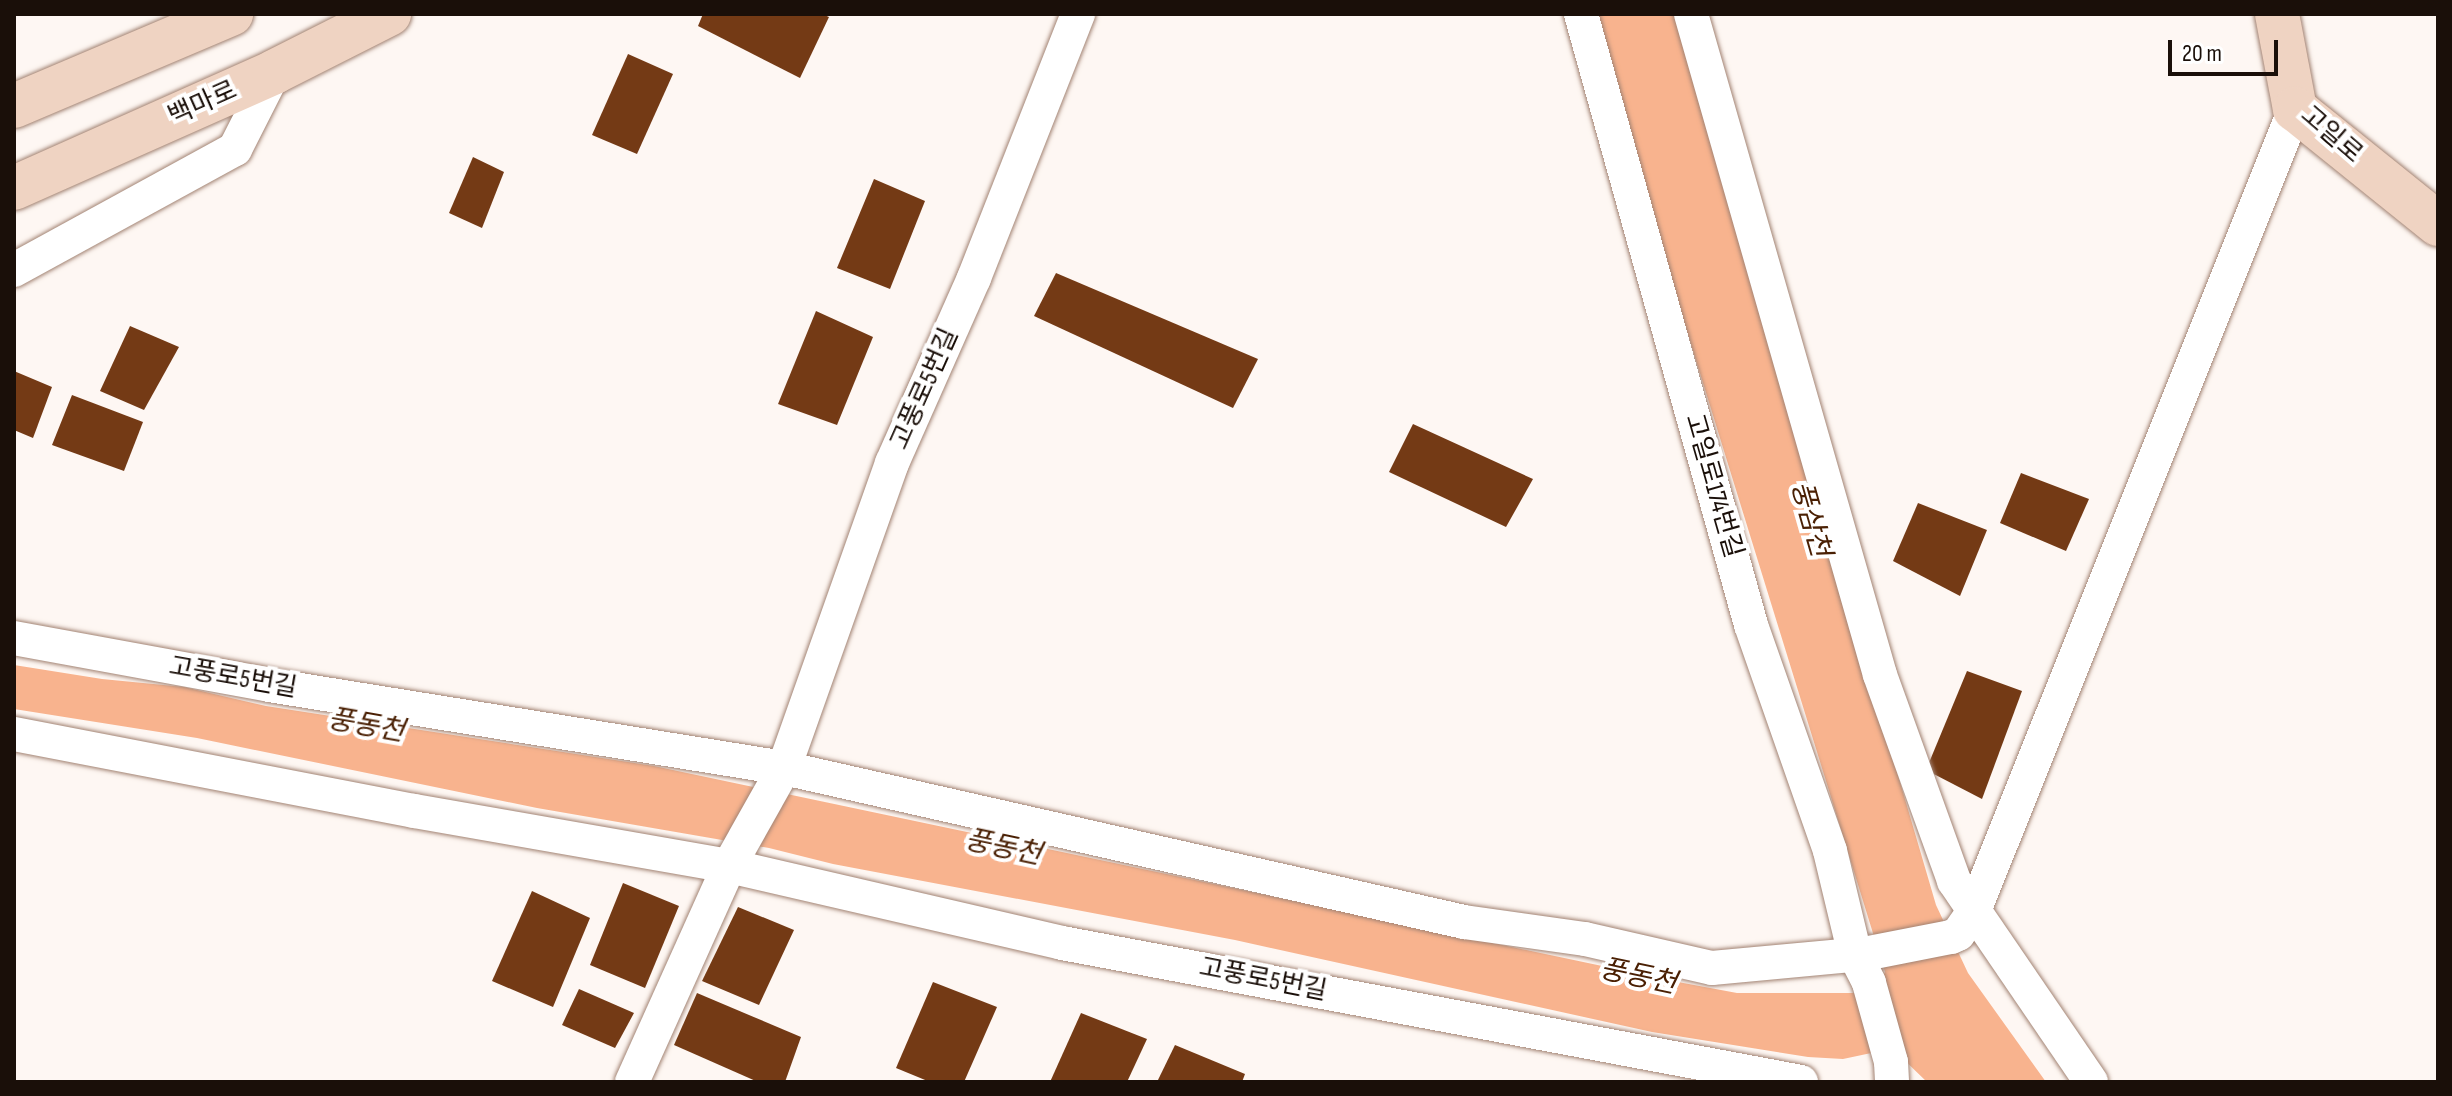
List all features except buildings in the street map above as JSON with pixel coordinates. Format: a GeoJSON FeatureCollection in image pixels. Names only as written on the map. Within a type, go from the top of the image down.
{"type":"FeatureCollection","features":[{"type":"Feature","properties":{"kind":"main road"},"geometry":{"type":"LineString","coordinates":[[14,106],[231,14]]}},
{"type":"Feature","properties":{"kind":"main road","name":"백마로"},"geometry":{"type":"LineString","coordinates":[[14,188],[274,72],[389,14]]}},
{"type":"Feature","properties":{"kind":"main road","name":"고일로"},"geometry":{"type":"LineString","coordinates":[[2277,14],[2295,109],[2438,224]]}},
{"type":"Feature","properties":{"kind":"street","name":"고풍로5번길"},"geometry":{"type":"LineString","coordinates":[[780,775],[892,463],[974,278],[1078,14]]}},
{"type":"Feature","properties":{"kind":"street","name":"고일로174번길"},"geometry":{"type":"LineString","coordinates":[[1581,14],[1751,625],[1830,851],[1892,1072]]}},
{"type":"Feature","properties":{"kind":"street"},"geometry":{"type":"LineString","coordinates":[[1691,14],[1880,675],[1954,881],[1966,923],[2091,1082]]}},
{"type":"Feature","properties":{"kind":"street"},"geometry":{"type":"LineString","coordinates":[[14,270],[235,149],[274,72]]}},
{"type":"Feature","properties":{"kind":"street"},"geometry":{"type":"LineString","coordinates":[[1966,923],[2295,109]]}},
{"type":"Feature","properties":{"kind":"street","name":"고풍로5번길"},"geometry":{"type":"LineString","coordinates":[[14,638],[780,775],[1464,922],[1585,939],[1712,968],[1863,964],[1966,923]]}},
{"type":"Feature","properties":{"kind":"street","name":"고풍로5번길"},"geometry":{"type":"LineString","coordinates":[[14,734],[399,808],[735,857],[1062,943],[1801,1082]]}},
{"type":"Feature","properties":{"kind":"street"},"geometry":{"type":"LineString","coordinates":[[632,1082],[735,857],[780,775]]}},
{"type":"Feature","properties":{"kind":"water"},"geometry":{"type":"Polygon","coordinates":[[[1593,14],[1675,14],[1936,905],[1968,973],[2046,1082],[1927,1082],[1897,1053],[1876,1052],[1843,1059],[1808,1057],[1652,1032],[1235,940],[833,864],[769,848],[537,808],[197,738],[14,709],[14,665],[102,679],[184,687],[266,706],[654,766],[1737,993],[1864,993],[1878,987],[1885,972],[1656,231],[1593,14]]]}},
{"type":"Feature","properties":{"kind":"water label","name":"풍삼천"},"geometry":{"type":"Point","coordinates":[1810,519]}},
{"type":"Feature","properties":{"kind":"water label","name":"풍동천"},"geometry":{"type":"Point","coordinates":[366,726]}},
{"type":"Feature","properties":{"kind":"water label","name":"풍동천"},"geometry":{"type":"Point","coordinates":[1003,848]}},
{"type":"Feature","properties":{"kind":"water label","name":"풍동천"},"geometry":{"type":"Point","coordinates":[1638,977]}}]}
